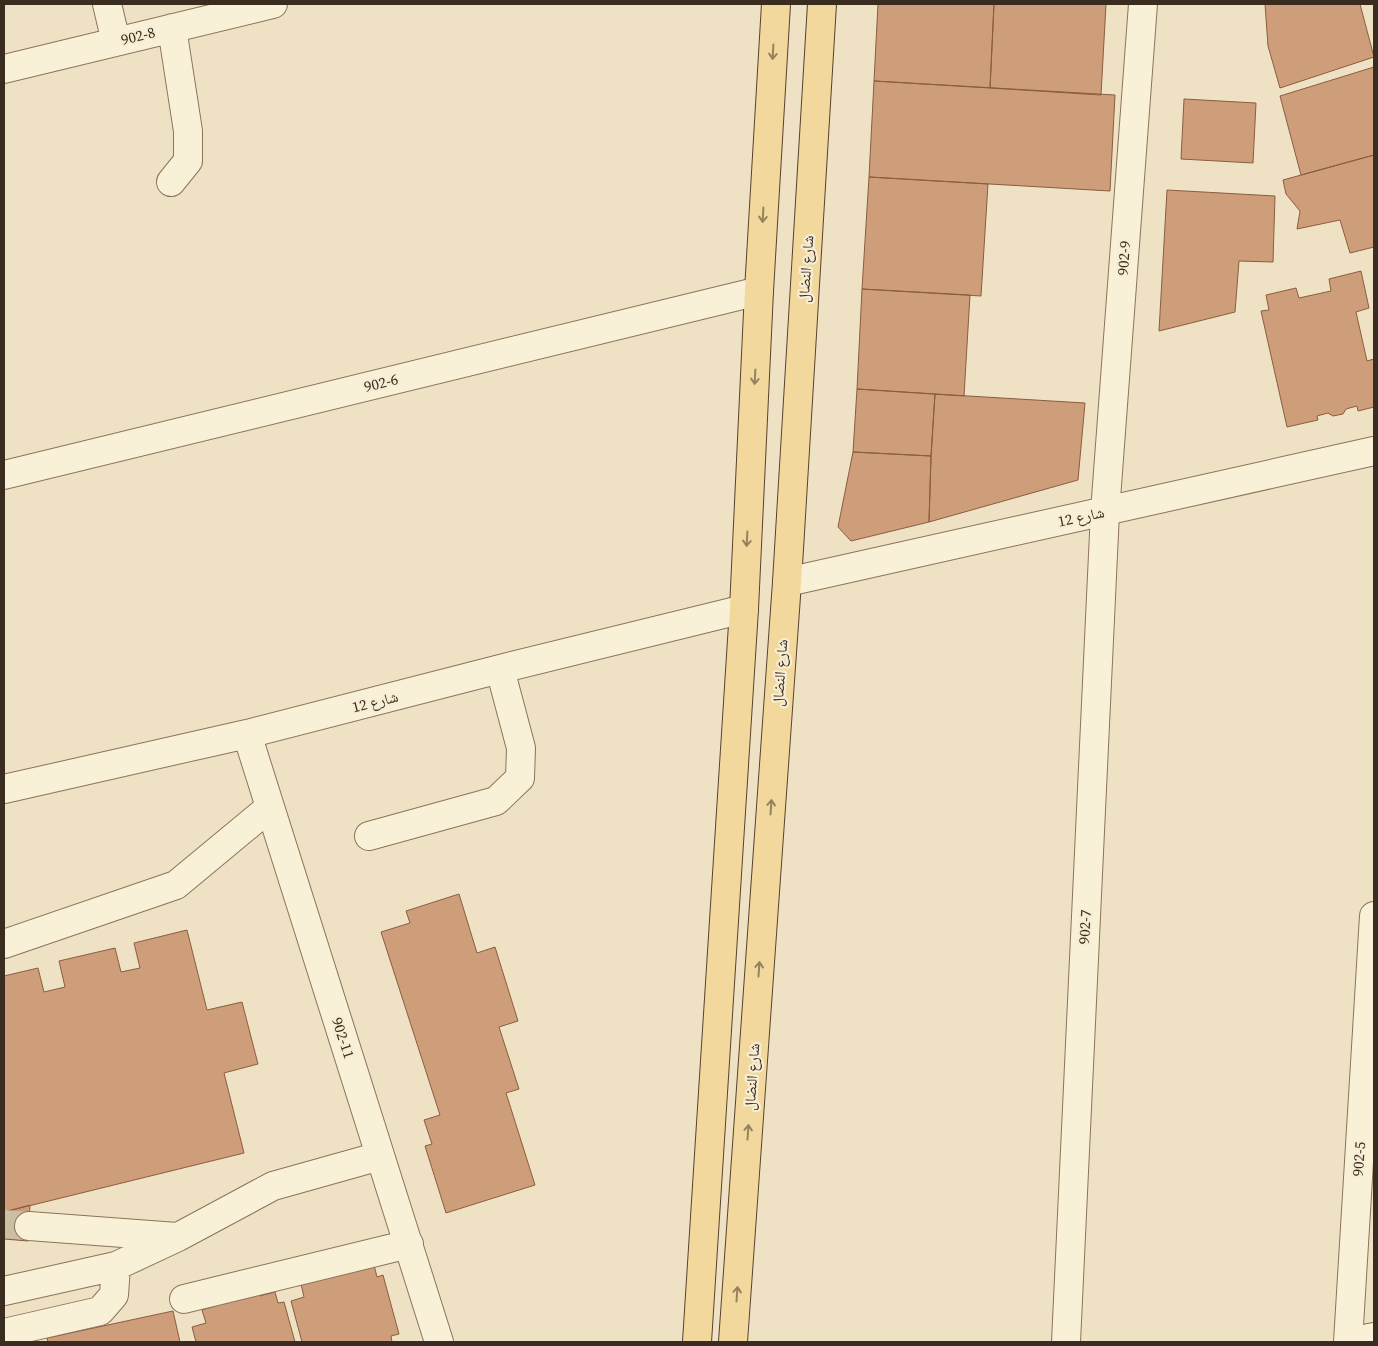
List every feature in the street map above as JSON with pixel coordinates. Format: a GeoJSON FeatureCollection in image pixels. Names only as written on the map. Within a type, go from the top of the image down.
{"type":"FeatureCollection","features":[{"type":"Feature","properties":{"kind":"main road"},"geometry":{"type":"LineString","coordinates":[[698,1342],[744,610],[759,291],[776,4]]}},
{"type":"Feature","properties":{"kind":"main road","name":"شارع النضال"},"geometry":{"type":"LineString","coordinates":[[733,1342],[787,582],[822,4]]}},
{"type":"Feature","properties":{"kind":"street"},"geometry":{"type":"LineString","coordinates":[[107,4],[116,42]]}},
{"type":"Feature","properties":{"kind":"street","name":"902-8"},"geometry":{"type":"LineString","coordinates":[[4,69],[273,4]]}},
{"type":"Feature","properties":{"kind":"street","name":"902-9"},"geometry":{"type":"LineString","coordinates":[[1105,512],[1144,4]]}},
{"type":"Feature","properties":{"kind":"street"},"geometry":{"type":"LineString","coordinates":[[171,182],[188,161],[188,131],[172,28]]}},
{"type":"Feature","properties":{"kind":"street","name":"902-6"},"geometry":{"type":"LineString","coordinates":[[4,475],[759,291]]}},
{"type":"Feature","properties":{"kind":"street","name":"شارع 12"},"geometry":{"type":"LineString","coordinates":[[787,582],[1374,451]]}},
{"type":"Feature","properties":{"kind":"street","name":"902-7"},"geometry":{"type":"LineString","coordinates":[[1066,1342],[1105,512]]}},
{"type":"Feature","properties":{"kind":"street","name":"شارع 12"},"geometry":{"type":"LineString","coordinates":[[4,789],[247,734],[744,610]]}},
{"type":"Feature","properties":{"kind":"street"},"geometry":{"type":"LineString","coordinates":[[369,836],[496,801],[520,778],[521,748],[500,670]]}},
{"type":"Feature","properties":{"kind":"street","name":"902-11"},"geometry":{"type":"LineString","coordinates":[[247,734],[440,1342]]}},
{"type":"Feature","properties":{"kind":"street"},"geometry":{"type":"LineString","coordinates":[[4,944],[176,885],[270,807]]}},
{"type":"Feature","properties":{"kind":"street","name":"902-5"},"geometry":{"type":"LineString","coordinates":[[1349,1342],[1374,916]]}},
{"type":"Feature","properties":{"kind":"street"},"geometry":{"type":"LineString","coordinates":[[4,1292],[116,1266],[178,1238],[273,1186],[380,1156]]}},
{"type":"Feature","properties":{"kind":"street"},"geometry":{"type":"LineString","coordinates":[[29,1226],[178,1238]]}},
{"type":"Feature","properties":{"kind":"street"},"geometry":{"type":"LineString","coordinates":[[184,1299],[409,1244]]}},
{"type":"Feature","properties":{"kind":"street"},"geometry":{"type":"LineString","coordinates":[[4,1333],[100,1311],[114,1295],[116,1266]]}},
{"type":"Feature","properties":{"kind":"street"},"geometry":{"type":"LineString","coordinates":[[1349,1342],[1374,1337]]}},
{"type":"Feature","properties":{"kind":"building"},"geometry":{"type":"Polygon","coordinates":[[[878,4],[994,4],[990,88],[874,81],[878,4]]]}},
{"type":"Feature","properties":{"kind":"building"},"geometry":{"type":"Polygon","coordinates":[[[994,4],[1106,4],[1101,95],[990,88],[994,4]]]}},
{"type":"Feature","properties":{"kind":"building"},"geometry":{"type":"Polygon","coordinates":[[[1265,4],[1360,4],[1374,57],[1280,88],[1268,46],[1265,4]]]}},
{"type":"Feature","properties":{"kind":"building"},"geometry":{"type":"Polygon","coordinates":[[[1374,67],[1374,155],[1301,175],[1280,96],[1374,67]]]}},
{"type":"Feature","properties":{"kind":"building"},"geometry":{"type":"Polygon","coordinates":[[[874,81],[1115,95],[1110,191],[869,177],[874,81]]]}},
{"type":"Feature","properties":{"kind":"building"},"geometry":{"type":"Polygon","coordinates":[[[1184,99],[1256,103],[1253,163],[1181,159],[1184,99]]]}},
{"type":"Feature","properties":{"kind":"building"},"geometry":{"type":"Polygon","coordinates":[[[1374,155],[1374,247],[1350,253],[1340,220],[1297,229],[1300,211],[1286,194],[1283,180],[1374,155]]]}},
{"type":"Feature","properties":{"kind":"building"},"geometry":{"type":"Polygon","coordinates":[[[869,177],[988,184],[981,296],[862,289],[869,177]]]}},
{"type":"Feature","properties":{"kind":"building"},"geometry":{"type":"Polygon","coordinates":[[[1167,190],[1275,196],[1273,262],[1239,261],[1235,312],[1159,331],[1167,190]]]}},
{"type":"Feature","properties":{"kind":"building"},"geometry":{"type":"Polygon","coordinates":[[[1361,271],[1369,308],[1356,312],[1367,361],[1374,359],[1374,407],[1358,411],[1357,406],[1346,409],[1343,414],[1333,416],[1328,413],[1317,416],[1318,420],[1287,427],[1261,311],[1269,310],[1266,295],[1296,288],[1299,298],[1331,291],[1329,279],[1361,271]]]}},
{"type":"Feature","properties":{"kind":"building"},"geometry":{"type":"Polygon","coordinates":[[[862,289],[970,295],[964,396],[857,389],[862,289]]]}},
{"type":"Feature","properties":{"kind":"building"},"geometry":{"type":"Polygon","coordinates":[[[857,389],[935,394],[931,456],[853,452],[857,389]]]}},
{"type":"Feature","properties":{"kind":"building"},"geometry":{"type":"Polygon","coordinates":[[[935,394],[1085,403],[1078,480],[929,522],[935,394]]]}},
{"type":"Feature","properties":{"kind":"building"},"geometry":{"type":"Polygon","coordinates":[[[853,452],[931,456],[929,522],[851,541],[838,527],[853,452]]]}},
{"type":"Feature","properties":{"kind":"building"},"geometry":{"type":"Polygon","coordinates":[[[459,894],[477,953],[495,947],[518,1021],[499,1027],[519,1089],[506,1093],[535,1185],[446,1213],[425,1146],[432,1144],[424,1120],[440,1115],[381,932],[410,923],[406,911],[459,894]]]}},
{"type":"Feature","properties":{"kind":"building"},"geometry":{"type":"Polygon","coordinates":[[[187,930],[207,1010],[242,1002],[258,1064],[224,1073],[244,1153],[4,1212],[4,976],[38,968],[44,992],[65,987],[59,961],[115,948],[121,972],[140,968],[134,943],[187,930]]]}},
{"type":"Feature","properties":{"kind":"building"},"geometry":{"type":"Polygon","coordinates":[[[30,1205],[28,1241],[4,1239],[4,1212],[30,1205]]]}},
{"type":"Feature","properties":{"kind":"building"},"geometry":{"type":"Polygon","coordinates":[[[374,1265],[377,1277],[383,1275],[399,1334],[391,1336],[392,1342],[302,1342],[291,1301],[304,1297],[301,1284],[374,1265]]]}},
{"type":"Feature","properties":{"kind":"building"},"geometry":{"type":"Polygon","coordinates":[[[258,1289],[260,1296],[275,1292],[278,1303],[284,1302],[295,1342],[196,1342],[192,1327],[206,1323],[202,1310],[218,1305],[217,1300],[258,1289]]]}},
{"type":"Feature","properties":{"kind":"building"},"geometry":{"type":"Polygon","coordinates":[[[173,1311],[180,1342],[48,1342],[47,1338],[173,1311]]]}},
{"type":"Feature","properties":{"kind":"tunnel"},"geometry":{"type":"LineString","coordinates":[[4,1224],[29,1226]]}}]}
